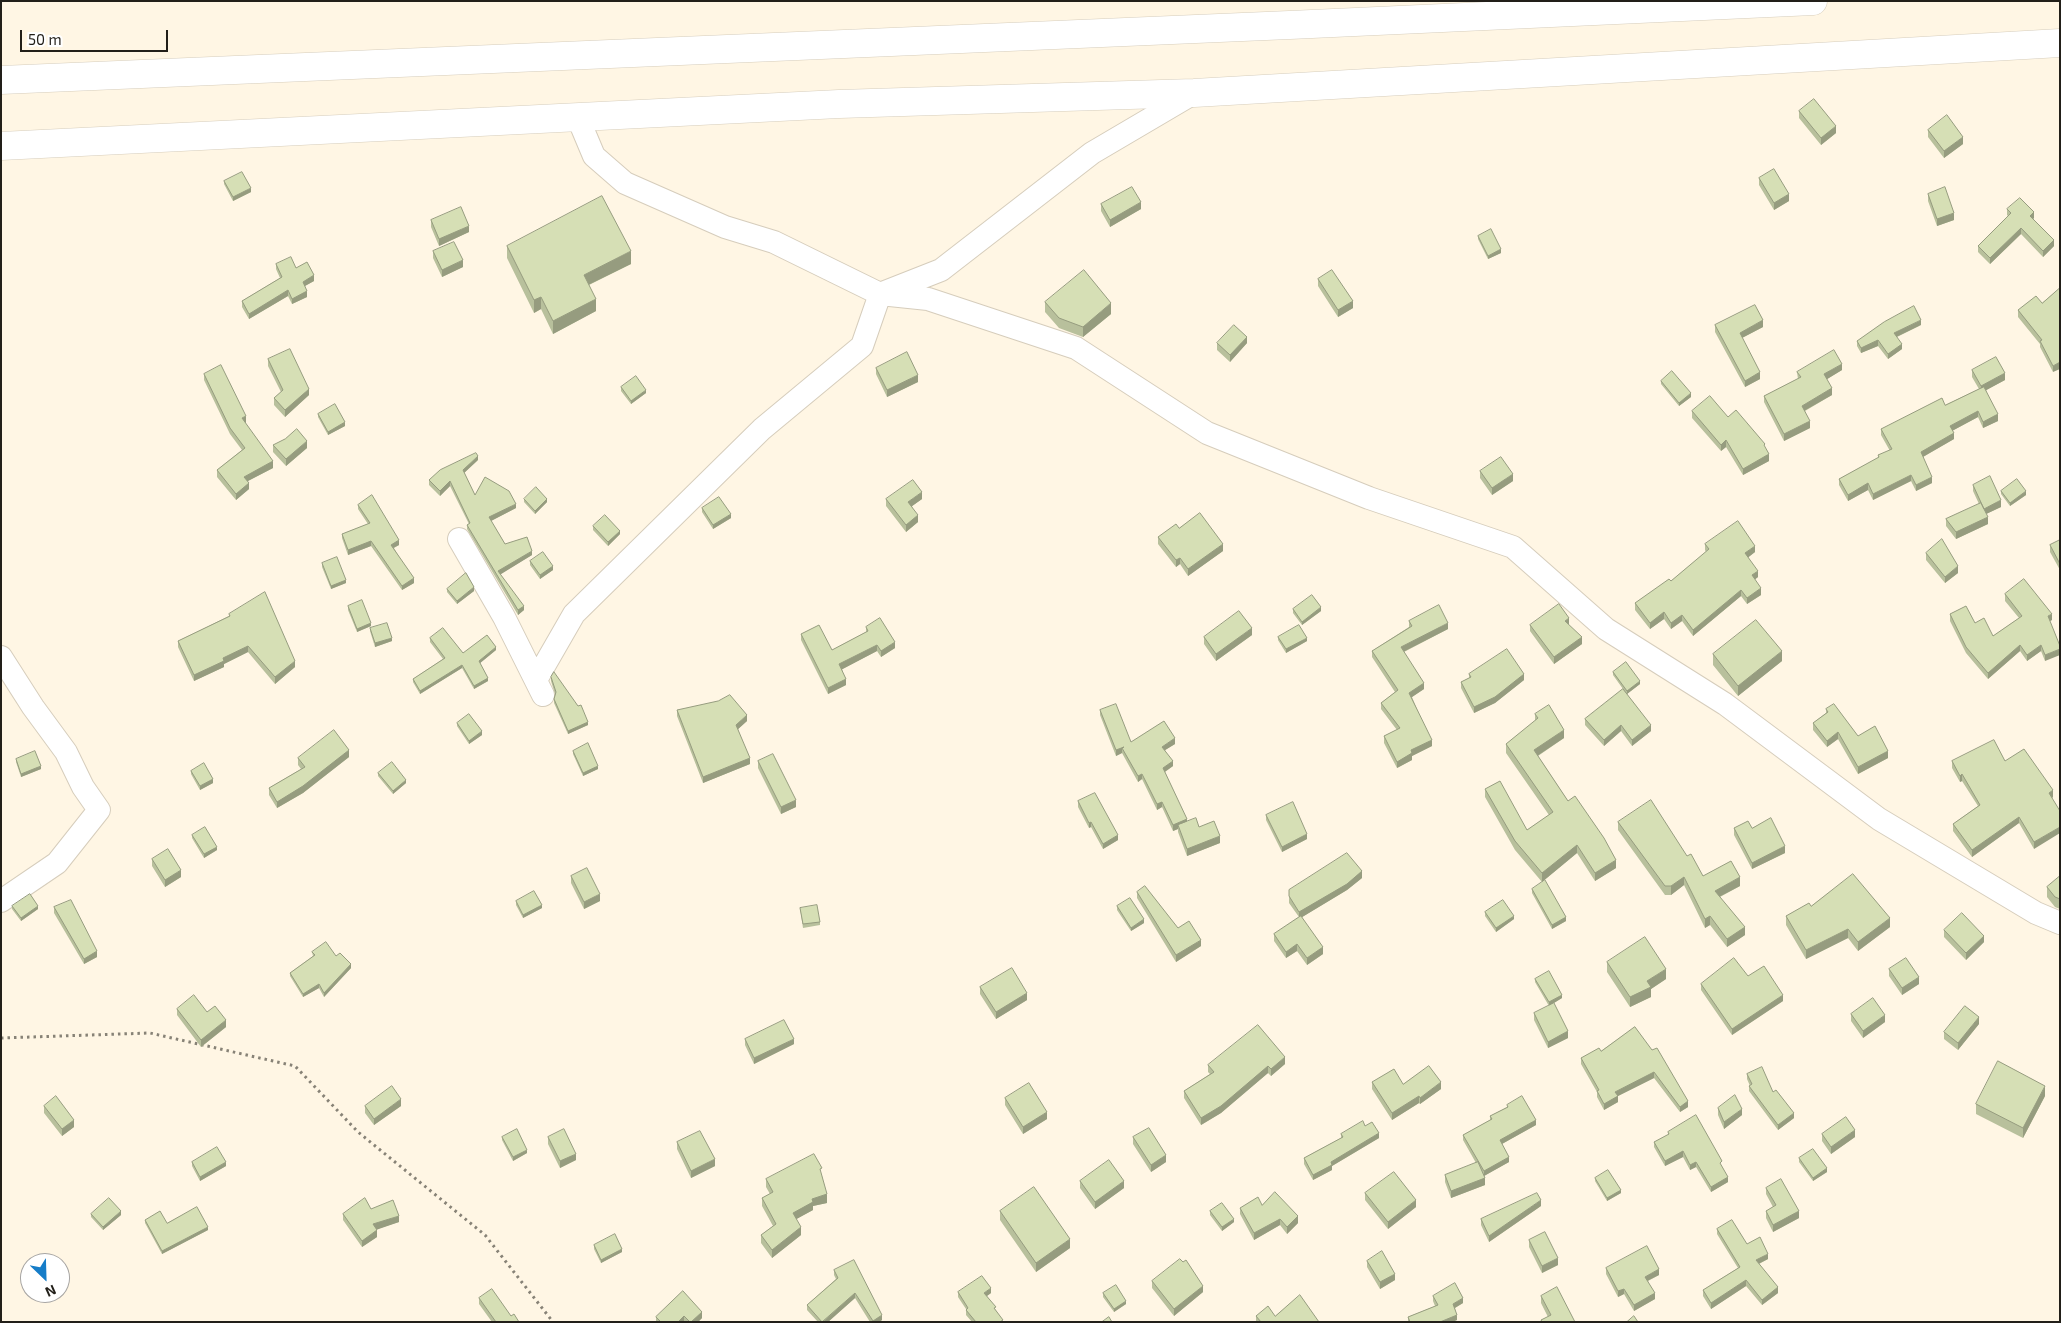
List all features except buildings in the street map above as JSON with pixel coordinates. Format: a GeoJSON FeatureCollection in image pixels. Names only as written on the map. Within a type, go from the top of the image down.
{"type":"FeatureCollection","features":[{"type":"Feature","properties":{"kind":"street"},"geometry":{"type":"LineString","coordinates":[[1,80],[368,68],[1813,1]]}},
{"type":"Feature","properties":{"kind":"street"},"geometry":{"type":"LineString","coordinates":[[1,146],[839,104],[1194,93],[2060,43]]}},
{"type":"Feature","properties":{"kind":"street"},"geometry":{"type":"LineString","coordinates":[[459,539],[504,617],[540,688],[574,614],[762,429],[862,346],[880,294],[941,270],[1092,153],[1194,93]]}},
{"type":"Feature","properties":{"kind":"street"},"geometry":{"type":"LineString","coordinates":[[578,118],[594,156],[626,183],[725,227],[774,242],[880,294],[928,299],[1076,348],[1207,433],[1369,498],[1513,547],[1606,629],[1725,704],[1880,819],[2036,914],[2060,923]]}},
{"type":"Feature","properties":{"kind":"street"},"geometry":{"type":"LineString","coordinates":[[1,657],[33,707],[66,752],[83,787],[99,810],[57,863],[1,901]]}},
{"type":"Feature","properties":{"kind":"path"},"geometry":{"type":"LineString","coordinates":[[1,1038],[150,1033],[295,1066],[358,1132],[486,1235],[553,1322]]}}]}
